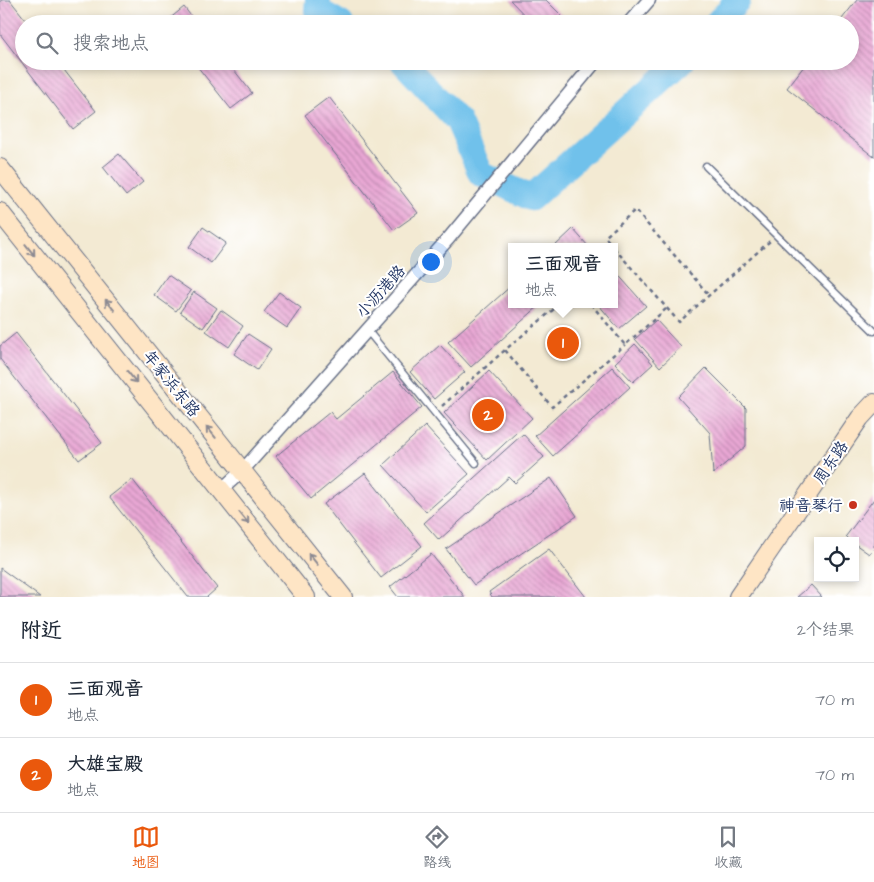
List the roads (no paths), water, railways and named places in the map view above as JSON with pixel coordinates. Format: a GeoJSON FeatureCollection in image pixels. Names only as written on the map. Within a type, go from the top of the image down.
{"type":"FeatureCollection","features":[{"type":"Feature","properties":{"kind":"main road","name":"年家浜东路"},"geometry":{"type":"LineString","coordinates":[[0,168],[343,597]]}},
{"type":"Feature","properties":{"kind":"main road","name":"年家浜东路"},"geometry":{"type":"LineString","coordinates":[[0,212],[306,597]]}},
{"type":"Feature","properties":{"kind":"main road","name":"周东路"},"geometry":{"type":"LineString","coordinates":[[738,597],[860,418],[874,403]]}},
{"type":"Feature","properties":{"kind":"street"},"geometry":{"type":"LineString","coordinates":[[636,15],[648,0]]}},
{"type":"Feature","properties":{"kind":"street","name":"小沥港路"},"geometry":{"type":"LineString","coordinates":[[221,490],[242,471],[449,238],[588,70]]}},
{"type":"Feature","properties":{"kind":"lane"},"geometry":{"type":"LineString","coordinates":[[706,166],[874,331]]}},
{"type":"Feature","properties":{"kind":"lane"},"geometry":{"type":"LineString","coordinates":[[367,330],[476,463]]}},
{"type":"Feature","properties":{"kind":"waterway"},"geometry":{"type":"LineString","coordinates":[[318,0],[317,10],[326,15]]}},
{"type":"Feature","properties":{"kind":"waterway"},"geometry":{"type":"LineString","coordinates":[[724,15],[738,0]]}},
{"type":"Feature","properties":{"kind":"waterway"},"geometry":{"type":"LineString","coordinates":[[410,70],[458,121],[481,174],[531,198],[672,70]]}},
{"type":"Feature","properties":{"kind":"place","name":"三面观音"},"geometry":{"type":"Point","coordinates":[563,343]}},
{"type":"Feature","properties":{"kind":"place","name":"大雄宝殿"},"geometry":{"type":"Point","coordinates":[488,415]}},
{"type":"Feature","properties":{"kind":"place","name":"神音琴行"},"geometry":{"type":"Point","coordinates":[853,505]}}]}
